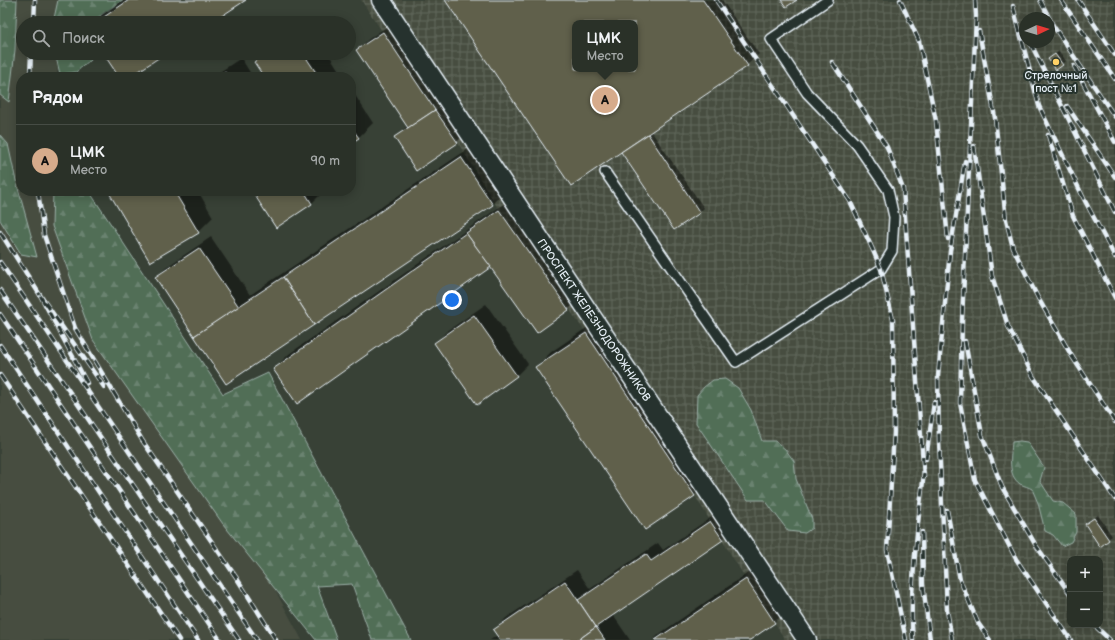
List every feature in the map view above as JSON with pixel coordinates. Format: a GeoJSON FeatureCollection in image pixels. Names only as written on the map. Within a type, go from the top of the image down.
{"type":"FeatureCollection","features":[{"type":"Feature","properties":{"kind":"street","name":"ПРОСПЕКТ ЖЕЛЕЗНОДОРОЖНИКОВ"},"geometry":{"type":"LineString","coordinates":[[381,0],[807,640]]}},
{"type":"Feature","properties":{"kind":"lane"},"geometry":{"type":"LineString","coordinates":[[605,172],[736,362],[881,269],[892,251],[894,217],[888,190],[857,145],[807,93],[771,39],[828,0]]}},
{"type":"Feature","properties":{"kind":"shaded area"},"geometry":{"type":"Polygon","coordinates":[[[0,0],[73,0],[70,16],[16,16],[16,60],[60,60],[57,72],[16,72],[16,196],[74,196],[89,245],[302,640],[0,640],[0,0]]]}},
{"type":"Feature","properties":{"kind":"shaded area"},"geometry":{"type":"Polygon","coordinates":[[[361,0],[1115,0],[1115,640],[785,640],[695,496],[586,333],[499,210],[458,143],[361,0]]]}},
{"type":"Feature","properties":{"kind":"green space"},"geometry":{"type":"Polygon","coordinates":[[[0,0],[17,0],[15,50],[9,102],[0,95],[0,0]]]}},
{"type":"Feature","properties":{"kind":"green space"},"geometry":{"type":"Polygon","coordinates":[[[58,0],[123,0],[100,16],[55,16],[58,0]]]}},
{"type":"Feature","properties":{"kind":"green space"},"geometry":{"type":"Polygon","coordinates":[[[57,60],[90,60],[76,72],[60,72],[57,60]]]}},
{"type":"Feature","properties":{"kind":"green space"},"geometry":{"type":"Polygon","coordinates":[[[0,135],[8,144],[16,181],[16,196],[20,196],[37,257],[21,254],[0,220],[0,135]]]}},
{"type":"Feature","properties":{"kind":"green space"},"geometry":{"type":"Polygon","coordinates":[[[53,196],[92,196],[223,394],[268,373],[411,640],[372,640],[352,584],[317,586],[337,640],[316,640],[223,524],[93,340],[52,226],[53,196]]]}},
{"type":"Feature","properties":{"kind":"green space"},"geometry":{"type":"Polygon","coordinates":[[[725,379],[738,388],[751,410],[762,441],[775,441],[785,449],[794,461],[796,479],[812,519],[812,528],[805,533],[788,531],[765,500],[748,500],[696,423],[697,395],[713,380],[725,379]]]}},
{"type":"Feature","properties":{"kind":"green space"},"geometry":{"type":"Polygon","coordinates":[[[1012,442],[1027,442],[1044,467],[1040,481],[1053,501],[1063,503],[1076,514],[1076,532],[1071,542],[1062,546],[1053,535],[1045,531],[1038,503],[1032,489],[1020,484],[1013,476],[1011,470],[1012,442]]]}},
{"type":"Feature","properties":{"kind":"building"},"geometry":{"type":"Polygon","coordinates":[[[129,0],[246,0],[222,16],[105,16],[129,0]]]}},
{"type":"Feature","properties":{"kind":"building"},"geometry":{"type":"Polygon","coordinates":[[[445,0],[703,0],[748,66],[571,186],[445,0]]]}},
{"type":"Feature","properties":{"kind":"building"},"geometry":{"type":"Polygon","coordinates":[[[781,0],[797,0],[786,7],[781,0]]]}},
{"type":"Feature","properties":{"kind":"building"},"geometry":{"type":"Polygon","coordinates":[[[383,32],[435,110],[408,128],[356,50],[383,32]]]}},
{"type":"Feature","properties":{"kind":"building","name":"Стрелочный пост №1"},"geometry":{"type":"Polygon","coordinates":[[[1055,54],[1063,65],[1056,70],[1048,59],[1055,54]]]}},
{"type":"Feature","properties":{"kind":"building"},"geometry":{"type":"Polygon","coordinates":[[[108,60],[156,60],[138,72],[116,72],[108,60]]]}},
{"type":"Feature","properties":{"kind":"building"},"geometry":{"type":"Polygon","coordinates":[[[257,60],[308,60],[316,72],[261,72],[254,62],[257,60]]]}},
{"type":"Feature","properties":{"kind":"building"},"geometry":{"type":"Polygon","coordinates":[[[435,110],[458,143],[416,171],[394,137],[435,110]]]}},
{"type":"Feature","properties":{"kind":"building"},"geometry":{"type":"Polygon","coordinates":[[[648,134],[700,213],[674,230],[621,152],[648,134]]]}},
{"type":"Feature","properties":{"kind":"building"},"geometry":{"type":"Polygon","coordinates":[[[461,157],[493,205],[314,325],[283,277],[461,157]]]}},
{"type":"Feature","properties":{"kind":"building"},"geometry":{"type":"Polygon","coordinates":[[[111,196],[177,196],[199,233],[150,262],[111,196]]]}},
{"type":"Feature","properties":{"kind":"building"},"geometry":{"type":"Polygon","coordinates":[[[255,196],[307,196],[312,204],[276,228],[255,196]]]}},
{"type":"Feature","properties":{"kind":"building"},"geometry":{"type":"Polygon","coordinates":[[[499,210],[569,310],[537,333],[466,233],[499,210]]]}},
{"type":"Feature","properties":{"kind":"building"},"geometry":{"type":"Polygon","coordinates":[[[466,233],[491,267],[297,404],[273,369],[466,233]]]}},
{"type":"Feature","properties":{"kind":"building"},"geometry":{"type":"Polygon","coordinates":[[[199,248],[239,307],[194,336],[155,277],[199,248]]]}},
{"type":"Feature","properties":{"kind":"building"},"geometry":{"type":"Polygon","coordinates":[[[283,277],[314,325],[226,384],[194,336],[283,277]]]}},
{"type":"Feature","properties":{"kind":"building"},"geometry":{"type":"Polygon","coordinates":[[[474,315],[517,376],[477,405],[434,343],[474,315]]]}},
{"type":"Feature","properties":{"kind":"building"},"geometry":{"type":"Polygon","coordinates":[[[586,333],[695,496],[645,530],[535,367],[586,333]]]}},
{"type":"Feature","properties":{"kind":"building"},"geometry":{"type":"Polygon","coordinates":[[[1094,518],[1109,540],[1100,547],[1085,524],[1094,518]]]}},
{"type":"Feature","properties":{"kind":"building"},"geometry":{"type":"Polygon","coordinates":[[[710,521],[723,540],[596,627],[578,600],[646,554],[651,561],[710,521]]]}},
{"type":"Feature","properties":{"kind":"building"},"geometry":{"type":"Polygon","coordinates":[[[746,579],[775,623],[750,640],[655,640],[746,579]]]}},
{"type":"Feature","properties":{"kind":"building"},"geometry":{"type":"Polygon","coordinates":[[[565,581],[596,627],[578,640],[500,640],[493,630],[565,581]]]}},
{"type":"Feature","properties":{"kind":"building"},"geometry":{"type":"Polygon","coordinates":[[[596,627],[605,640],[578,640],[596,627]]]}},
{"type":"Feature","properties":{"kind":"railway"},"geometry":{"type":"LineString","coordinates":[[34,16],[35,0]]}},
{"type":"Feature","properties":{"kind":"railway"},"geometry":{"type":"LineString","coordinates":[[716,0],[850,201],[881,269],[893,320],[894,432],[887,550],[906,640]]}},
{"type":"Feature","properties":{"kind":"railway"},"geometry":{"type":"LineString","coordinates":[[900,0],[919,41],[936,121],[948,239]]}},
{"type":"Feature","properties":{"kind":"railway"},"geometry":{"type":"LineString","coordinates":[[975,0],[976,16],[962,320],[960,403],[975,480],[1016,559],[1071,640]]}},
{"type":"Feature","properties":{"kind":"railway"},"geometry":{"type":"LineString","coordinates":[[1040,0],[1054,27],[1115,117]]}},
{"type":"Feature","properties":{"kind":"railway"},"geometry":{"type":"LineString","coordinates":[[1061,0],[1115,79]]}},
{"type":"Feature","properties":{"kind":"railway"},"geometry":{"type":"LineString","coordinates":[[1078,0],[1115,55]]}},
{"type":"Feature","properties":{"kind":"railway"},"geometry":{"type":"LineString","coordinates":[[1013,6],[1039,106],[1085,201],[1115,257]]}},
{"type":"Feature","properties":{"kind":"railway"},"geometry":{"type":"LineString","coordinates":[[979,31],[995,118],[1006,220],[1013,248],[1038,298],[1073,358],[1115,422]]}},
{"type":"Feature","properties":{"kind":"railway"},"geometry":{"type":"LineString","coordinates":[[1033,48],[1115,212]]}},
{"type":"Feature","properties":{"kind":"railway"},"geometry":{"type":"LineString","coordinates":[[30,72],[31,60]]}},
{"type":"Feature","properties":{"kind":"railway"},"geometry":{"type":"LineString","coordinates":[[832,62],[887,147],[903,189],[924,477]]}},
{"type":"Feature","properties":{"kind":"railway"},"geometry":{"type":"LineString","coordinates":[[1074,66],[1115,142]]}},
{"type":"Feature","properties":{"kind":"railway"},"geometry":{"type":"LineString","coordinates":[[1067,106],[1115,177]]}},
{"type":"Feature","properties":{"kind":"railway"},"geometry":{"type":"LineString","coordinates":[[1048,135],[1073,216],[1115,298]]}},
{"type":"Feature","properties":{"kind":"railway"},"geometry":{"type":"LineString","coordinates":[[974,146],[992,276],[1008,326],[1033,376],[1115,499]]}},
{"type":"Feature","properties":{"kind":"railway"},"geometry":{"type":"LineString","coordinates":[[952,640],[947,610],[939,441],[938,376],[950,251],[965,161]]}},
{"type":"Feature","properties":{"kind":"railway"},"geometry":{"type":"LineString","coordinates":[[39,196],[44,235],[75,328],[142,440],[236,577],[276,640]]}},
{"type":"Feature","properties":{"kind":"railway"},"geometry":{"type":"LineString","coordinates":[[0,232],[40,295]]}},
{"type":"Feature","properties":{"kind":"railway"},"geometry":{"type":"LineString","coordinates":[[0,262],[257,640]]}},
{"type":"Feature","properties":{"kind":"railway"},"geometry":{"type":"LineString","coordinates":[[0,290],[239,640]]}},
{"type":"Feature","properties":{"kind":"railway"},"geometry":{"type":"LineString","coordinates":[[87,383],[40,295],[104,387]]}},
{"type":"Feature","properties":{"kind":"railway"},"geometry":{"type":"LineString","coordinates":[[0,314],[220,640]]}},
{"type":"Feature","properties":{"kind":"railway"},"geometry":{"type":"LineString","coordinates":[[965,341],[982,435],[1002,487],[1035,544],[1069,592]]}},
{"type":"Feature","properties":{"kind":"railway"},"geometry":{"type":"LineString","coordinates":[[0,345],[198,640]]}},
{"type":"Feature","properties":{"kind":"railway"},"geometry":{"type":"LineString","coordinates":[[0,375],[179,640]]}},
{"type":"Feature","properties":{"kind":"railway"},"geometry":{"type":"LineString","coordinates":[[926,459],[934,402]]}},
{"type":"Feature","properties":{"kind":"railway"},"geometry":{"type":"LineString","coordinates":[[913,640],[913,580],[924,473]]}},
{"type":"Feature","properties":{"kind":"railway"},"geometry":{"type":"LineString","coordinates":[[947,510],[960,580],[978,623],[990,640]]}},
{"type":"Feature","properties":{"kind":"railway"},"geometry":{"type":"LineString","coordinates":[[922,532],[923,584],[930,640]]}},
{"type":"Feature","properties":{"kind":"railway"},"geometry":{"type":"LineString","coordinates":[[1097,628],[1110,640]]}},
{"type":"Feature","properties":{"kind":"place","name":"Стрелочный пост №1"},"geometry":{"type":"Point","coordinates":[1056,62]}},
{"type":"Feature","properties":{"kind":"place","name":"ЦМК"},"geometry":{"type":"Point","coordinates":[605,100]}}]}
